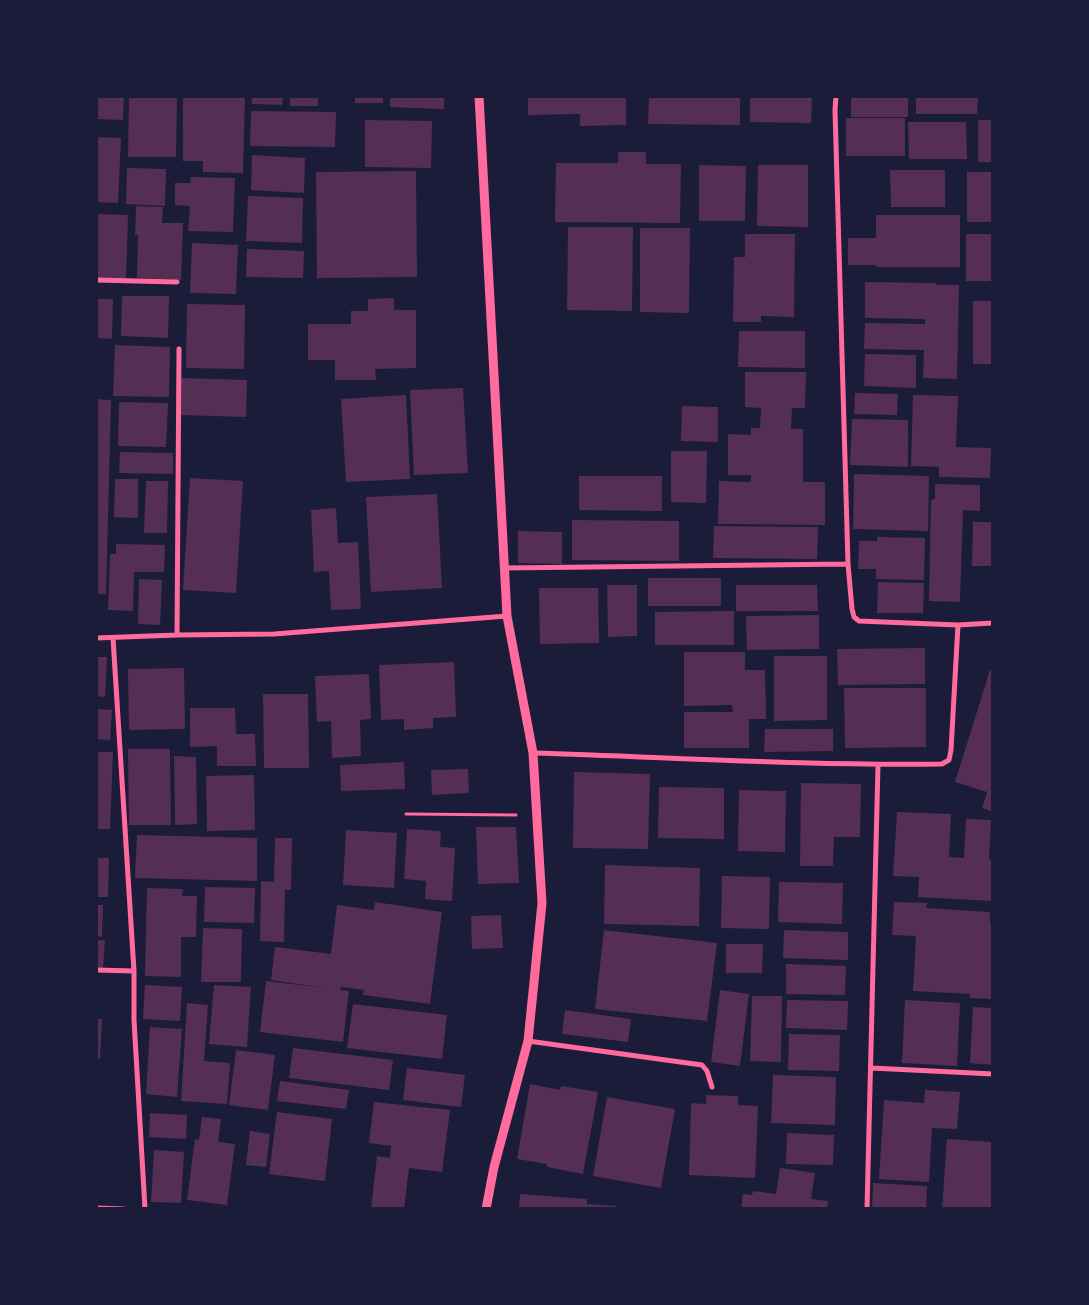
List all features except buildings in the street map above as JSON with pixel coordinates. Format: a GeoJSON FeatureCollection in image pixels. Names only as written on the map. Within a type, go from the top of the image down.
{"type":"FeatureCollection","features":[{"type":"Feature","properties":{"kind":"street"},"geometry":{"type":"LineString","coordinates":[[479,96],[507,616],[533,753],[542,903],[528,1041],[494,1167],[486,1209]]}},
{"type":"Feature","properties":{"kind":"street"},"geometry":{"type":"LineString","coordinates":[[836,96],[835,120],[848,564],[854,617],[859,621],[958,625],[993,623]]}},
{"type":"Feature","properties":{"kind":"street"},"geometry":{"type":"LineString","coordinates":[[96,280],[177,282]]}},
{"type":"Feature","properties":{"kind":"street"},"geometry":{"type":"LineString","coordinates":[[177,635],[179,349]]}},
{"type":"Feature","properties":{"kind":"street"},"geometry":{"type":"LineString","coordinates":[[504,568],[848,564]]}},
{"type":"Feature","properties":{"kind":"street"},"geometry":{"type":"LineString","coordinates":[[96,638],[274,634],[507,616]]}},
{"type":"Feature","properties":{"kind":"street"},"geometry":{"type":"LineString","coordinates":[[533,753],[746,762],[878,765],[942,764],[949,760],[951,750],[958,625]]}},
{"type":"Feature","properties":{"kind":"street"},"geometry":{"type":"LineString","coordinates":[[113,638],[134,971],[134,1038],[145,1209]]}},
{"type":"Feature","properties":{"kind":"street"},"geometry":{"type":"LineString","coordinates":[[868,1209],[878,765]]}},
{"type":"Feature","properties":{"kind":"street"},"geometry":{"type":"LineString","coordinates":[[96,970],[134,971]]}},
{"type":"Feature","properties":{"kind":"street"},"geometry":{"type":"LineString","coordinates":[[528,1041],[702,1065],[707,1071],[712,1087]]}},
{"type":"Feature","properties":{"kind":"street"},"geometry":{"type":"LineString","coordinates":[[871,1068],[993,1074]]}},
{"type":"Feature","properties":{"kind":"street"},"geometry":{"type":"LineString","coordinates":[[96,1208],[124,1209]]}},
{"type":"Feature","properties":{"kind":"path"},"geometry":{"type":"LineString","coordinates":[[406,814],[537,816]]}}]}
